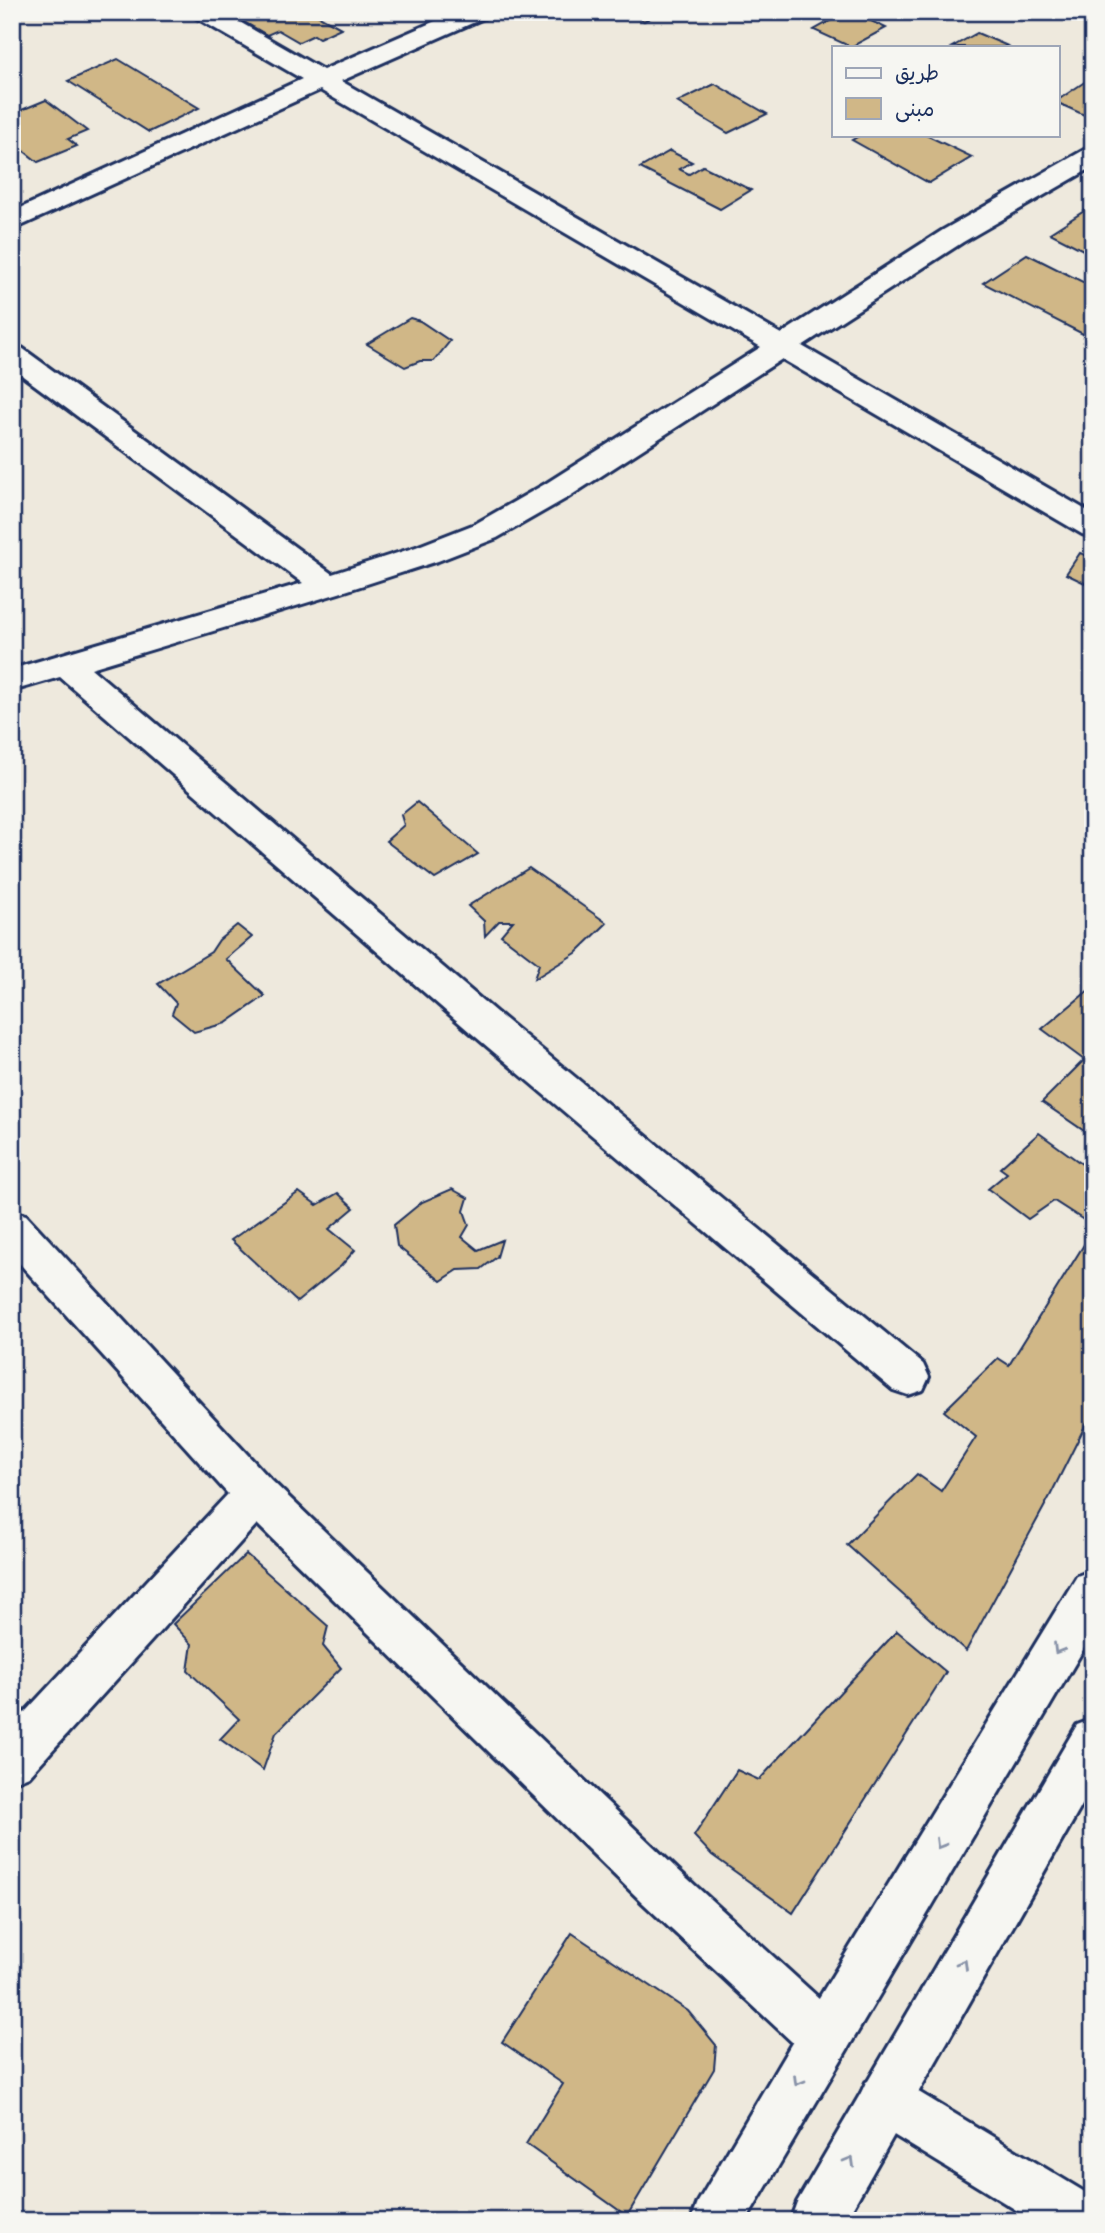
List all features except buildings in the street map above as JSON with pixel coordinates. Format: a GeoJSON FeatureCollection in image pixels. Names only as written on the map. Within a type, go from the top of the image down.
{"type":"FeatureCollection","features":[{"type":"Feature","properties":{"kind":"street"},"geometry":{"type":"LineString","coordinates":[[205,12],[780,348],[1093,527]]}},
{"type":"Feature","properties":{"kind":"street"},"geometry":{"type":"LineString","coordinates":[[12,222],[321,80],[477,12]]}},
{"type":"Feature","properties":{"kind":"street"},"geometry":{"type":"LineString","coordinates":[[12,680],[328,586],[427,554],[485,531],[522,512],[953,236],[1093,156]]}},
{"type":"Feature","properties":{"kind":"street"},"geometry":{"type":"LineString","coordinates":[[12,354],[328,586]]}},
{"type":"Feature","properties":{"kind":"street"},"geometry":{"type":"LineString","coordinates":[[66,664],[482,1022],[908,1377]]}},
{"type":"Feature","properties":{"kind":"street"},"geometry":{"type":"LineString","coordinates":[[12,1227],[256,1494],[660,1886],[824,2037]]}},
{"type":"Feature","properties":{"kind":"street"},"geometry":{"type":"LineString","coordinates":[[12,1760],[256,1494]]}},
{"type":"Feature","properties":{"kind":"street"},"geometry":{"type":"LineString","coordinates":[[718,2221],[824,2037],[1093,1591]]}},
{"type":"Feature","properties":{"kind":"street"},"geometry":{"type":"LineString","coordinates":[[816,2221],[1093,1741]]}},
{"type":"Feature","properties":{"kind":"street"},"geometry":{"type":"LineString","coordinates":[[884,2100],[1083,2221]]}}]}
